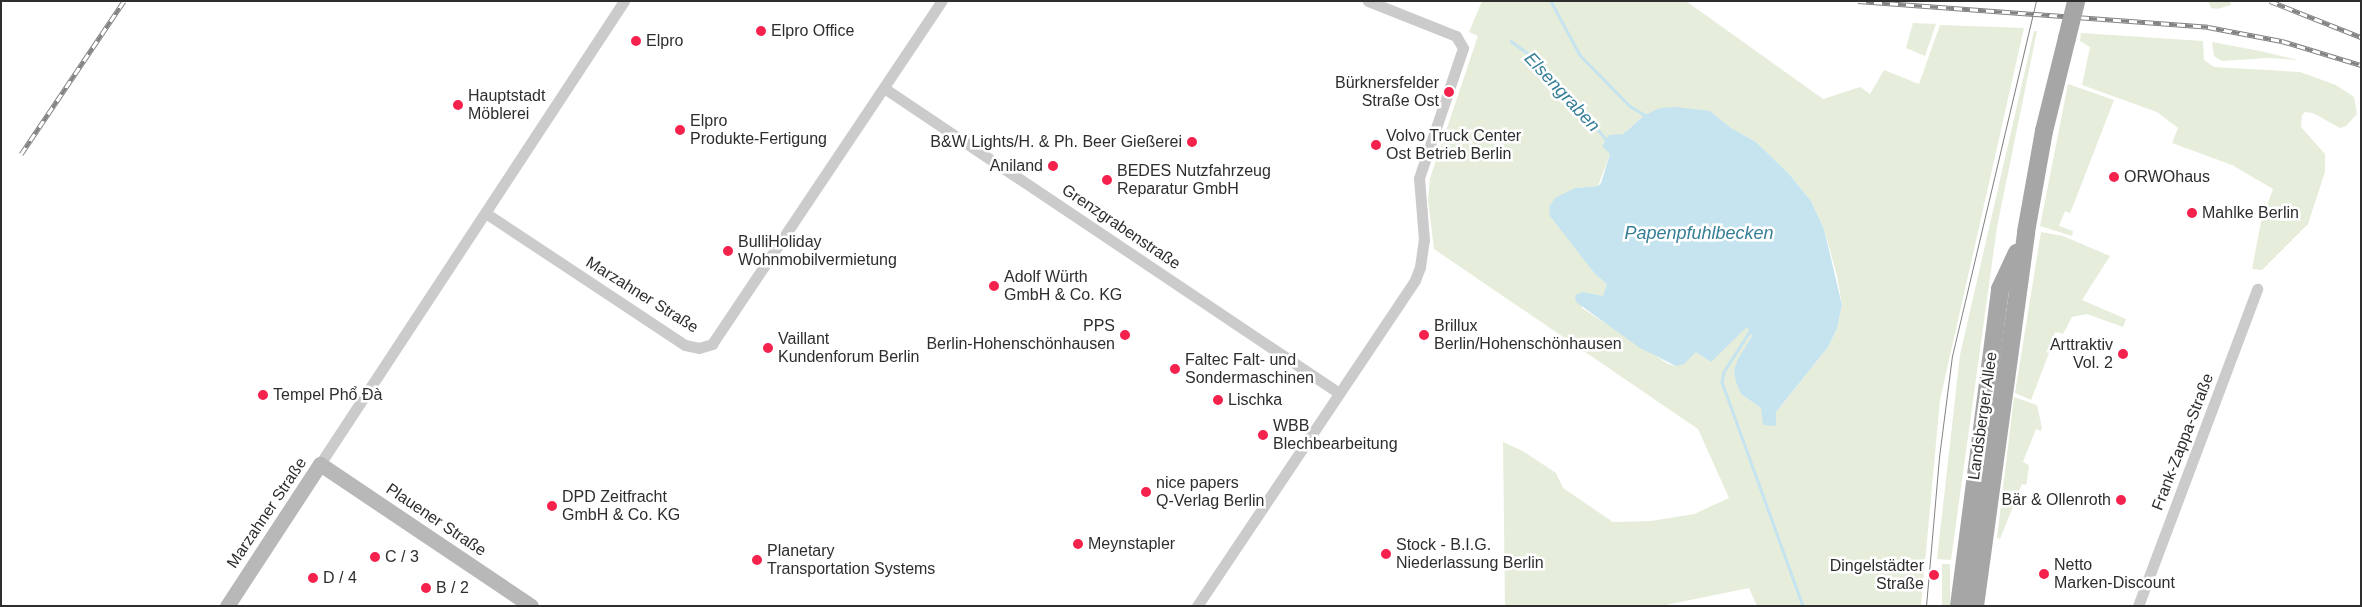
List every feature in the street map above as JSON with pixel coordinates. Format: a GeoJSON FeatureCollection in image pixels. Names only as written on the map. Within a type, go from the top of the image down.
{"type":"FeatureCollection","features":[{"type":"Feature","properties":{"kind":"main road","name":"Landsberger Allee"},"geometry":{"type":"LineString","coordinates":[[1975,606],[2026,232],[2044,131],[2076,1]]}},
{"type":"Feature","properties":{"kind":"main road","name":"Landsberger Allee"},"geometry":{"type":"LineString","coordinates":[[1959,606],[2000,289],[2026,232]]}},
{"type":"Feature","properties":{"kind":"street","name":"Marzahner Straße"},"geometry":{"type":"LineString","coordinates":[[227,606],[487,214],[624,1]]}},
{"type":"Feature","properties":{"kind":"street","name":"Marzahner Straße"},"geometry":{"type":"LineString","coordinates":[[487,214],[678,341],[691,348],[705,347],[717,339],[942,1]]}},
{"type":"Feature","properties":{"kind":"street"},"geometry":{"type":"LineString","coordinates":[[1197,606],[1415,280],[1420,267],[1424,240],[1419,178],[1463,48],[1456,36],[1368,1]]}},
{"type":"Feature","properties":{"kind":"street","name":"Grenzgrabenstraße"},"geometry":{"type":"LineString","coordinates":[[884,88],[1339,393]]}},
{"type":"Feature","properties":{"kind":"street","name":"Frank-Zappa-Straße"},"geometry":{"type":"LineString","coordinates":[[2138,606],[2257,289]]}},
{"type":"Feature","properties":{"kind":"street","name":"Plauener Straße"},"geometry":{"type":"LineString","coordinates":[[320,464],[531,606]]}},
{"type":"Feature","properties":{"kind":"green space"},"geometry":{"type":"Polygon","coordinates":[[[1482,1],[1686,1],[1823,99],[1860,87],[1870,94],[1884,70],[1919,84],[1940,25],[2024,28],[1940,400],[1921,606],[1757,606],[1749,588],[1661,606],[1505,606],[1503,442],[1523,451],[1556,473],[1563,488],[1613,522],[1651,521],[1694,514],[1729,498],[1698,429],[1434,249],[1428,200],[1430,178],[1478,36],[1469,32],[1482,1]],[[1710,111],[1645,115],[1623,134],[1610,154],[1598,186],[1575,188],[1565,234],[1595,274],[1607,284],[1607,292],[1603,297],[1583,292],[1582,308],[1668,364],[1676,366],[1696,352],[1711,361],[1742,330],[1747,327],[1751,330],[1752,336],[1734,370],[1741,394],[1761,408],[1764,416],[1776,426],[1776,412],[1828,347],[1837,329],[1842,305],[1837,276],[1824,229],[1811,201],[1790,175],[1756,142],[1731,128],[1710,111]]]}},
{"type":"Feature","properties":{"kind":"green space"},"geometry":{"type":"Polygon","coordinates":[[[2208,1],[2230,1],[2231,5],[2217,9],[2211,8],[2208,1]]]}},
{"type":"Feature","properties":{"kind":"green space"},"geometry":{"type":"Polygon","coordinates":[[[1913,23],[1936,24],[1925,56],[1906,48],[1913,23]]]}},
{"type":"Feature","properties":{"kind":"green space"},"geometry":{"type":"Polygon","coordinates":[[[2034,31],[2037,31],[1997,227],[1951,560],[1937,559],[1960,355],[2034,31]]]}},
{"type":"Feature","properties":{"kind":"green space"},"geometry":{"type":"Polygon","coordinates":[[[2081,33],[2203,41],[2204,60],[2214,67],[2300,72],[2336,85],[2354,97],[2357,114],[2346,126],[2340,128],[2313,113],[2305,112],[2302,115],[2301,127],[2325,154],[2325,172],[2308,224],[2262,270],[2252,269],[2261,222],[2273,189],[2232,165],[2172,143],[2178,128],[2157,112],[2082,85],[2090,47],[2080,41],[2081,33]]]}},
{"type":"Feature","properties":{"kind":"green space"},"geometry":{"type":"Polygon","coordinates":[[[2212,42],[2298,60],[2268,58],[2222,61],[2214,56],[2212,42]]]}},
{"type":"Feature","properties":{"kind":"green space"},"geometry":{"type":"Polygon","coordinates":[[[2068,84],[2114,100],[2070,213],[2065,211],[2059,226],[2073,231],[2072,236],[2040,226],[2068,84]]]}},
{"type":"Feature","properties":{"kind":"green space"},"geometry":{"type":"Polygon","coordinates":[[[2041,232],[2063,236],[2110,256],[2082,300],[2126,319],[2123,327],[2087,314],[2072,317],[2063,334],[2057,332],[2031,400],[2015,393],[2041,232]]]}},
{"type":"Feature","properties":{"kind":"green space"},"geometry":{"type":"Polygon","coordinates":[[[2014,397],[2037,405],[2042,428],[2041,431],[2036,429],[2023,462],[2029,465],[2026,485],[2022,484],[2000,539],[1997,538],[2014,397]]]}},
{"type":"Feature","properties":{"kind":"green space"},"geometry":{"type":"Polygon","coordinates":[[[1942,564],[1950,564],[1950,606],[1942,606],[1942,564]]]}},
{"type":"Feature","properties":{"kind":"water","name":"Papenpfuhlbecken"},"geometry":{"type":"Polygon","coordinates":[[[1677,107],[1710,111],[1731,128],[1756,142],[1790,175],[1811,201],[1824,229],[1842,305],[1837,329],[1828,347],[1776,412],[1776,426],[1763,425],[1761,408],[1741,394],[1736,382],[1734,370],[1738,359],[1752,336],[1747,327],[1711,362],[1696,352],[1684,364],[1676,366],[1640,348],[1576,302],[1575,295],[1583,292],[1603,296],[1607,284],[1595,274],[1550,216],[1549,207],[1555,198],[1575,188],[1598,186],[1601,183],[1610,154],[1602,146],[1609,135],[1623,134],[1645,115],[1660,108],[1677,107]]]}},
{"type":"Feature","properties":{"kind":"waterway"},"geometry":{"type":"LineString","coordinates":[[1551,1],[1580,55],[1630,106],[1645,115]]}},
{"type":"Feature","properties":{"kind":"waterway","name":"Elsengraben"},"geometry":{"type":"LineString","coordinates":[[1511,41],[1536,59],[1607,140]]}},
{"type":"Feature","properties":{"kind":"waterway"},"geometry":{"type":"LineString","coordinates":[[1751,330],[1724,372],[1722,382],[1803,606]]}},
{"type":"Feature","properties":{"kind":"tram line"},"geometry":{"type":"LineString","coordinates":[[1926,606],[1939,457],[1952,356],[2036,1]]}},
{"type":"Feature","properties":{"kind":"railway"},"geometry":{"type":"LineString","coordinates":[[21,154],[124,1]]}},
{"type":"Feature","properties":{"kind":"railway"},"geometry":{"type":"LineString","coordinates":[[1858,1],[2208,27],[2282,41],[2361,65]]}},
{"type":"Feature","properties":{"kind":"railway"},"geometry":{"type":"LineString","coordinates":[[2270,1],[2361,37]]}},
{"type":"Feature","properties":{"kind":"place","name":"Elpro Office"},"geometry":{"type":"Point","coordinates":[761,31]}},
{"type":"Feature","properties":{"kind":"place","name":"Elpro"},"geometry":{"type":"Point","coordinates":[636,41]}},
{"type":"Feature","properties":{"kind":"place","name":"Bürknersfelder Straße Ost"},"geometry":{"type":"Point","coordinates":[1449,92]}},
{"type":"Feature","properties":{"kind":"place","name":"Hauptstadt Möblerei"},"geometry":{"type":"Point","coordinates":[458,105]}},
{"type":"Feature","properties":{"kind":"place","name":"Elpro Produkte-Fertigung"},"geometry":{"type":"Point","coordinates":[680,130]}},
{"type":"Feature","properties":{"kind":"place","name":"B&W Lights/H. & Ph. Beer Gießerei"},"geometry":{"type":"Point","coordinates":[1192,142]}},
{"type":"Feature","properties":{"kind":"place","name":"Volvo Truck Center Ost Betrieb Berlin"},"geometry":{"type":"Point","coordinates":[1376,145]}},
{"type":"Feature","properties":{"kind":"place","name":"Aniland"},"geometry":{"type":"Point","coordinates":[1053,166]}},
{"type":"Feature","properties":{"kind":"place","name":"ORWOhaus"},"geometry":{"type":"Point","coordinates":[2114,177]}},
{"type":"Feature","properties":{"kind":"place","name":"BEDES Nutzfahrzeug Reparatur GmbH"},"geometry":{"type":"Point","coordinates":[1107,180]}},
{"type":"Feature","properties":{"kind":"place","name":"Mahlke Berlin"},"geometry":{"type":"Point","coordinates":[2192,213]}},
{"type":"Feature","properties":{"kind":"place","name":"BulliHoliday Wohnmobilvermietung"},"geometry":{"type":"Point","coordinates":[728,251]}},
{"type":"Feature","properties":{"kind":"place","name":"Adolf Würth GmbH & Co. KG"},"geometry":{"type":"Point","coordinates":[994,286]}},
{"type":"Feature","properties":{"kind":"place","name":"PPS Berlin-Hohenschönhausen"},"geometry":{"type":"Point","coordinates":[1125,335]}},
{"type":"Feature","properties":{"kind":"place","name":"Brillux Berlin/Hohenschönhausen"},"geometry":{"type":"Point","coordinates":[1424,335]}},
{"type":"Feature","properties":{"kind":"place","name":"Vaillant Kundenforum Berlin"},"geometry":{"type":"Point","coordinates":[768,348]}},
{"type":"Feature","properties":{"kind":"place","name":"Arttraktiv Vol. 2"},"geometry":{"type":"Point","coordinates":[2123,354]}},
{"type":"Feature","properties":{"kind":"place","name":"Faltec Falt- und Sondermaschinen"},"geometry":{"type":"Point","coordinates":[1175,369]}},
{"type":"Feature","properties":{"kind":"place","name":"Tempel Phổ Đà"},"geometry":{"type":"Point","coordinates":[263,395]}},
{"type":"Feature","properties":{"kind":"place","name":"Lischka"},"geometry":{"type":"Point","coordinates":[1218,400]}},
{"type":"Feature","properties":{"kind":"place","name":"WBB Blechbearbeitung"},"geometry":{"type":"Point","coordinates":[1263,435]}},
{"type":"Feature","properties":{"kind":"place","name":"nice papers Q-Verlag Berlin"},"geometry":{"type":"Point","coordinates":[1146,492]}},
{"type":"Feature","properties":{"kind":"place","name":"Bär & Ollenroth"},"geometry":{"type":"Point","coordinates":[2121,500]}},
{"type":"Feature","properties":{"kind":"place","name":"DPD Zeitfracht GmbH & Co. KG"},"geometry":{"type":"Point","coordinates":[552,506]}},
{"type":"Feature","properties":{"kind":"place","name":"Meynstapler"},"geometry":{"type":"Point","coordinates":[1078,544]}},
{"type":"Feature","properties":{"kind":"place","name":"Stock - B.I.G. Niederlassung Berlin"},"geometry":{"type":"Point","coordinates":[1386,554]}},
{"type":"Feature","properties":{"kind":"place","name":"C / 3"},"geometry":{"type":"Point","coordinates":[375,557]}},
{"type":"Feature","properties":{"kind":"place","name":"Planetary Transportation Systems"},"geometry":{"type":"Point","coordinates":[757,560]}},
{"type":"Feature","properties":{"kind":"place","name":"Netto Marken-Discount"},"geometry":{"type":"Point","coordinates":[2044,574]}},
{"type":"Feature","properties":{"kind":"place","name":"Dingelstädter Straße"},"geometry":{"type":"Point","coordinates":[1934,575]}},
{"type":"Feature","properties":{"kind":"place","name":"D / 4"},"geometry":{"type":"Point","coordinates":[313,578]}},
{"type":"Feature","properties":{"kind":"place","name":"B / 2"},"geometry":{"type":"Point","coordinates":[426,588]}}]}
